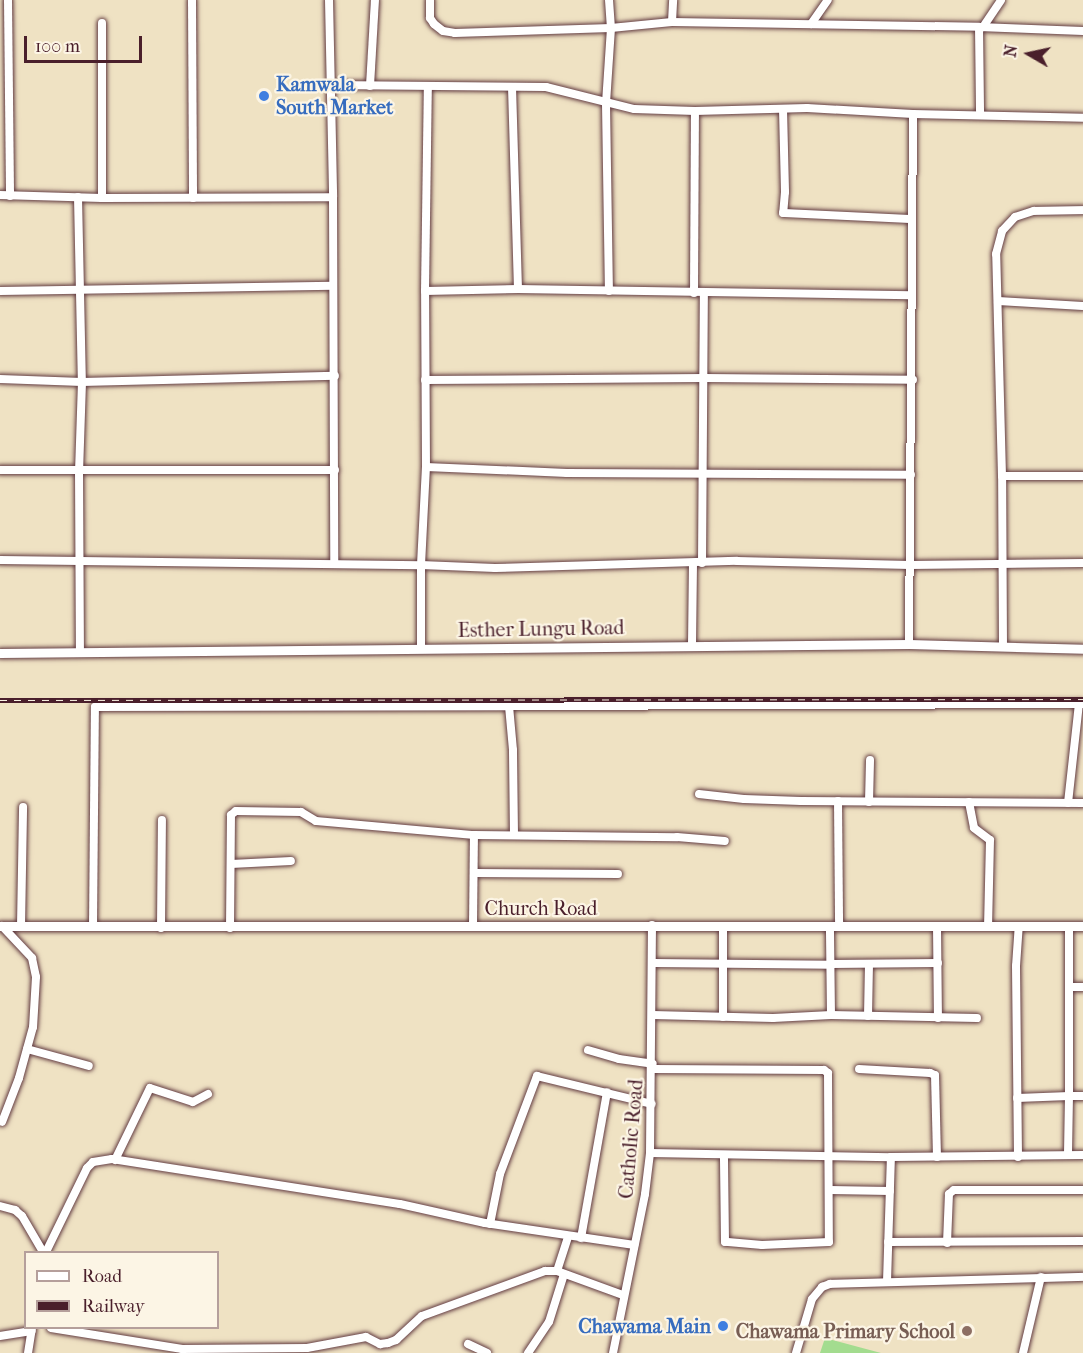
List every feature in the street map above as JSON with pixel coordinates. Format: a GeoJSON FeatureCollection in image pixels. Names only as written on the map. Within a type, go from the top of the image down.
{"type":"FeatureCollection","features":[{"type":"Feature","properties":{"kind":"street"},"geometry":{"type":"LineString","coordinates":[[8,0],[10,196]]}},
{"type":"Feature","properties":{"kind":"street"},"geometry":{"type":"LineString","coordinates":[[192,0],[193,198]]}},
{"type":"Feature","properties":{"kind":"street"},"geometry":{"type":"LineString","coordinates":[[329,0],[335,376],[334,564]]}},
{"type":"Feature","properties":{"kind":"street"},"geometry":{"type":"LineString","coordinates":[[370,86],[375,0]]}},
{"type":"Feature","properties":{"kind":"street"},"geometry":{"type":"LineString","coordinates":[[430,0],[430,18],[434,24],[443,31],[455,33],[611,28],[672,22],[1083,31]]}},
{"type":"Feature","properties":{"kind":"street"},"geometry":{"type":"LineString","coordinates":[[609,0],[611,28],[606,104],[609,291]]}},
{"type":"Feature","properties":{"kind":"street"},"geometry":{"type":"LineString","coordinates":[[672,22],[673,0]]}},
{"type":"Feature","properties":{"kind":"street"},"geometry":{"type":"LineString","coordinates":[[811,24],[828,0]]}},
{"type":"Feature","properties":{"kind":"street"},"geometry":{"type":"LineString","coordinates":[[980,114],[981,27],[1001,0]]}},
{"type":"Feature","properties":{"kind":"street"},"geometry":{"type":"LineString","coordinates":[[102,23],[102,198]]}},
{"type":"Feature","properties":{"kind":"street"},"geometry":{"type":"LineString","coordinates":[[330,85],[546,87],[578,93],[606,104],[634,109],[696,111],[783,109],[1083,118]]}},
{"type":"Feature","properties":{"kind":"street"},"geometry":{"type":"LineString","coordinates":[[421,648],[421,565],[426,467],[425,291],[428,86]]}},
{"type":"Feature","properties":{"kind":"street"},"geometry":{"type":"LineString","coordinates":[[512,87],[518,289]]}},
{"type":"Feature","properties":{"kind":"street"},"geometry":{"type":"LineString","coordinates":[[783,109],[785,192],[783,213],[911,219]]}},
{"type":"Feature","properties":{"kind":"street"},"geometry":{"type":"LineString","coordinates":[[694,293],[696,111]]}},
{"type":"Feature","properties":{"kind":"street"},"geometry":{"type":"LineString","coordinates":[[909,644],[913,380],[911,219],[913,114]]}},
{"type":"Feature","properties":{"kind":"street"},"geometry":{"type":"LineString","coordinates":[[0,195],[102,198],[333,197]]}},
{"type":"Feature","properties":{"kind":"street"},"geometry":{"type":"LineString","coordinates":[[78,197],[82,382],[79,471],[80,653]]}},
{"type":"Feature","properties":{"kind":"street"},"geometry":{"type":"LineString","coordinates":[[1004,646],[996,254],[1002,231],[1015,217],[1034,211],[1083,210]]}},
{"type":"Feature","properties":{"kind":"street"},"geometry":{"type":"LineString","coordinates":[[0,291],[333,286]]}},
{"type":"Feature","properties":{"kind":"street"},"geometry":{"type":"LineString","coordinates":[[425,291],[518,289],[911,295]]}},
{"type":"Feature","properties":{"kind":"street"},"geometry":{"type":"LineString","coordinates":[[692,645],[704,473],[704,293]]}},
{"type":"Feature","properties":{"kind":"street"},"geometry":{"type":"LineString","coordinates":[[998,301],[1083,306]]}},
{"type":"Feature","properties":{"kind":"street"},"geometry":{"type":"LineString","coordinates":[[0,379],[82,382],[335,376]]}},
{"type":"Feature","properties":{"kind":"street"},"geometry":{"type":"LineString","coordinates":[[425,380],[704,378],[913,380]]}},
{"type":"Feature","properties":{"kind":"street"},"geometry":{"type":"LineString","coordinates":[[426,467],[567,473],[911,476]]}},
{"type":"Feature","properties":{"kind":"street"},"geometry":{"type":"LineString","coordinates":[[0,470],[335,470]]}},
{"type":"Feature","properties":{"kind":"street"},"geometry":{"type":"LineString","coordinates":[[1002,476],[1083,476]]}},
{"type":"Feature","properties":{"kind":"street"},"geometry":{"type":"LineString","coordinates":[[0,560],[421,565],[495,568],[698,563],[910,565],[1083,563]]}},
{"type":"Feature","properties":{"kind":"street","name":"Esther Lungu Road"},"geometry":{"type":"LineString","coordinates":[[0,653],[909,644],[1083,649]]}},
{"type":"Feature","properties":{"kind":"street"},"geometry":{"type":"LineString","coordinates":[[93,927],[95,707],[1081,704],[1068,803]]}},
{"type":"Feature","properties":{"kind":"street"},"geometry":{"type":"LineString","coordinates":[[509,706],[514,760],[514,835]]}},
{"type":"Feature","properties":{"kind":"street"},"geometry":{"type":"LineString","coordinates":[[868,802],[870,760]]}},
{"type":"Feature","properties":{"kind":"street"},"geometry":{"type":"LineString","coordinates":[[699,794],[744,799],[868,802],[1083,803]]}},
{"type":"Feature","properties":{"kind":"street"},"geometry":{"type":"LineString","coordinates":[[831,1016],[838,801]]}},
{"type":"Feature","properties":{"kind":"street"},"geometry":{"type":"LineString","coordinates":[[969,802],[974,828],[990,840],[988,927]]}},
{"type":"Feature","properties":{"kind":"street"},"geometry":{"type":"LineString","coordinates":[[21,926],[23,807]]}},
{"type":"Feature","properties":{"kind":"street"},"geometry":{"type":"LineString","coordinates":[[230,928],[231,815],[236,811],[301,812],[316,821],[474,835],[685,838],[725,841]]}},
{"type":"Feature","properties":{"kind":"street"},"geometry":{"type":"LineString","coordinates":[[161,928],[162,820]]}},
{"type":"Feature","properties":{"kind":"street"},"geometry":{"type":"LineString","coordinates":[[473,926],[474,835]]}},
{"type":"Feature","properties":{"kind":"street"},"geometry":{"type":"LineString","coordinates":[[231,864],[291,861]]}},
{"type":"Feature","properties":{"kind":"street"},"geometry":{"type":"LineString","coordinates":[[474,873],[618,874]]}},
{"type":"Feature","properties":{"kind":"street","name":"Church Road"},"geometry":{"type":"LineString","coordinates":[[1,926],[161,928],[652,925],[1083,926]]}},
{"type":"Feature","properties":{"kind":"street","name":"Catholic Road"},"geometry":{"type":"LineString","coordinates":[[614,1353],[650,1153],[653,1066],[652,925]]}},
{"type":"Feature","properties":{"kind":"street"},"geometry":{"type":"LineString","coordinates":[[1,926],[26,950],[35,966],[36,1003],[27,1049],[2,1122]]}},
{"type":"Feature","properties":{"kind":"street"},"geometry":{"type":"LineString","coordinates":[[723,926],[723,1017]]}},
{"type":"Feature","properties":{"kind":"street"},"geometry":{"type":"LineString","coordinates":[[937,926],[938,1017]]}},
{"type":"Feature","properties":{"kind":"street"},"geometry":{"type":"LineString","coordinates":[[1018,1157],[1016,966],[1019,927]]}},
{"type":"Feature","properties":{"kind":"street"},"geometry":{"type":"LineString","coordinates":[[1068,1155],[1069,927]]}},
{"type":"Feature","properties":{"kind":"street"},"geometry":{"type":"LineString","coordinates":[[653,963],[831,965],[938,963]]}},
{"type":"Feature","properties":{"kind":"street"},"geometry":{"type":"LineString","coordinates":[[868,1016],[869,964]]}},
{"type":"Feature","properties":{"kind":"street"},"geometry":{"type":"LineString","coordinates":[[1069,987],[1083,987]]}},
{"type":"Feature","properties":{"kind":"street"},"geometry":{"type":"LineString","coordinates":[[653,1015],[977,1018]]}},
{"type":"Feature","properties":{"kind":"street"},"geometry":{"type":"LineString","coordinates":[[27,1049],[89,1066]]}},
{"type":"Feature","properties":{"kind":"street"},"geometry":{"type":"LineString","coordinates":[[588,1050],[653,1066],[824,1070],[830,1078],[829,1242],[762,1245],[725,1242],[724,1156]]}},
{"type":"Feature","properties":{"kind":"street"},"geometry":{"type":"LineString","coordinates":[[859,1069],[930,1073],[935,1076],[937,1157]]}},
{"type":"Feature","properties":{"kind":"street"},"geometry":{"type":"LineString","coordinates":[[490,1224],[500,1174],[534,1079],[543,1076],[652,1104]]}},
{"type":"Feature","properties":{"kind":"street"},"geometry":{"type":"LineString","coordinates":[[115,1160],[150,1088],[193,1102],[208,1094]]}},
{"type":"Feature","properties":{"kind":"street"},"geometry":{"type":"LineString","coordinates":[[581,1239],[607,1092]]}},
{"type":"Feature","properties":{"kind":"street"},"geometry":{"type":"LineString","coordinates":[[1017,1098],[1083,1096]]}},
{"type":"Feature","properties":{"kind":"street"},"geometry":{"type":"LineString","coordinates":[[650,1153],[891,1157],[1083,1155]]}},
{"type":"Feature","properties":{"kind":"street"},"geometry":{"type":"LineString","coordinates":[[887,1282],[891,1157]]}},
{"type":"Feature","properties":{"kind":"street"},"geometry":{"type":"LineString","coordinates":[[46,1251],[87,1168],[93,1162],[115,1160],[400,1204],[490,1224],[568,1237],[634,1245]]}},
{"type":"Feature","properties":{"kind":"street"},"geometry":{"type":"LineString","coordinates":[[830,1190],[890,1191]]}},
{"type":"Feature","properties":{"kind":"street"},"geometry":{"type":"LineString","coordinates":[[947,1243],[949,1194],[954,1190],[1083,1190]]}},
{"type":"Feature","properties":{"kind":"street"},"geometry":{"type":"LineString","coordinates":[[0,1206],[15,1210],[22,1216],[44,1251]]}},
{"type":"Feature","properties":{"kind":"street"},"geometry":{"type":"LineString","coordinates":[[528,1353],[549,1322],[568,1237]]}},
{"type":"Feature","properties":{"kind":"street"},"geometry":{"type":"LineString","coordinates":[[888,1242],[1083,1241]]}},
{"type":"Feature","properties":{"kind":"street"},"geometry":{"type":"LineString","coordinates":[[57,1329],[182,1349],[275,1351],[307,1348],[366,1337],[380,1344],[396,1340],[422,1316],[545,1271],[561,1272],[623,1294]]}},
{"type":"Feature","properties":{"kind":"street"},"geometry":{"type":"LineString","coordinates":[[796,1353],[812,1299],[822,1287],[887,1282],[1083,1276]]}},
{"type":"Feature","properties":{"kind":"street"},"geometry":{"type":"LineString","coordinates":[[1023,1353],[1041,1277]]}},
{"type":"Feature","properties":{"kind":"street"},"geometry":{"type":"LineString","coordinates":[[0,1336],[32,1329],[28,1353]]}},
{"type":"Feature","properties":{"kind":"street"},"geometry":{"type":"LineString","coordinates":[[376,1353],[380,1344]]}},
{"type":"Feature","properties":{"kind":"street"},"geometry":{"type":"LineString","coordinates":[[468,1344],[487,1353]]}},
{"type":"Feature","properties":{"kind":"green space"},"geometry":{"type":"Polygon","coordinates":[[[825,1338],[881,1353],[820,1353],[825,1338]]]}},
{"type":"Feature","properties":{"kind":"railway"},"geometry":{"type":"LineString","coordinates":[[0,700],[1083,699]]}},
{"type":"Feature","properties":{"kind":"place","name":"Kamwala South Market"},"geometry":{"type":"Point","coordinates":[264,96]}},
{"type":"Feature","properties":{"kind":"place","name":"Chawama Main"},"geometry":{"type":"Point","coordinates":[723,1326]}},
{"type":"Feature","properties":{"kind":"place","name":"Chawama Primary School"},"geometry":{"type":"Point","coordinates":[967,1331]}}]}
